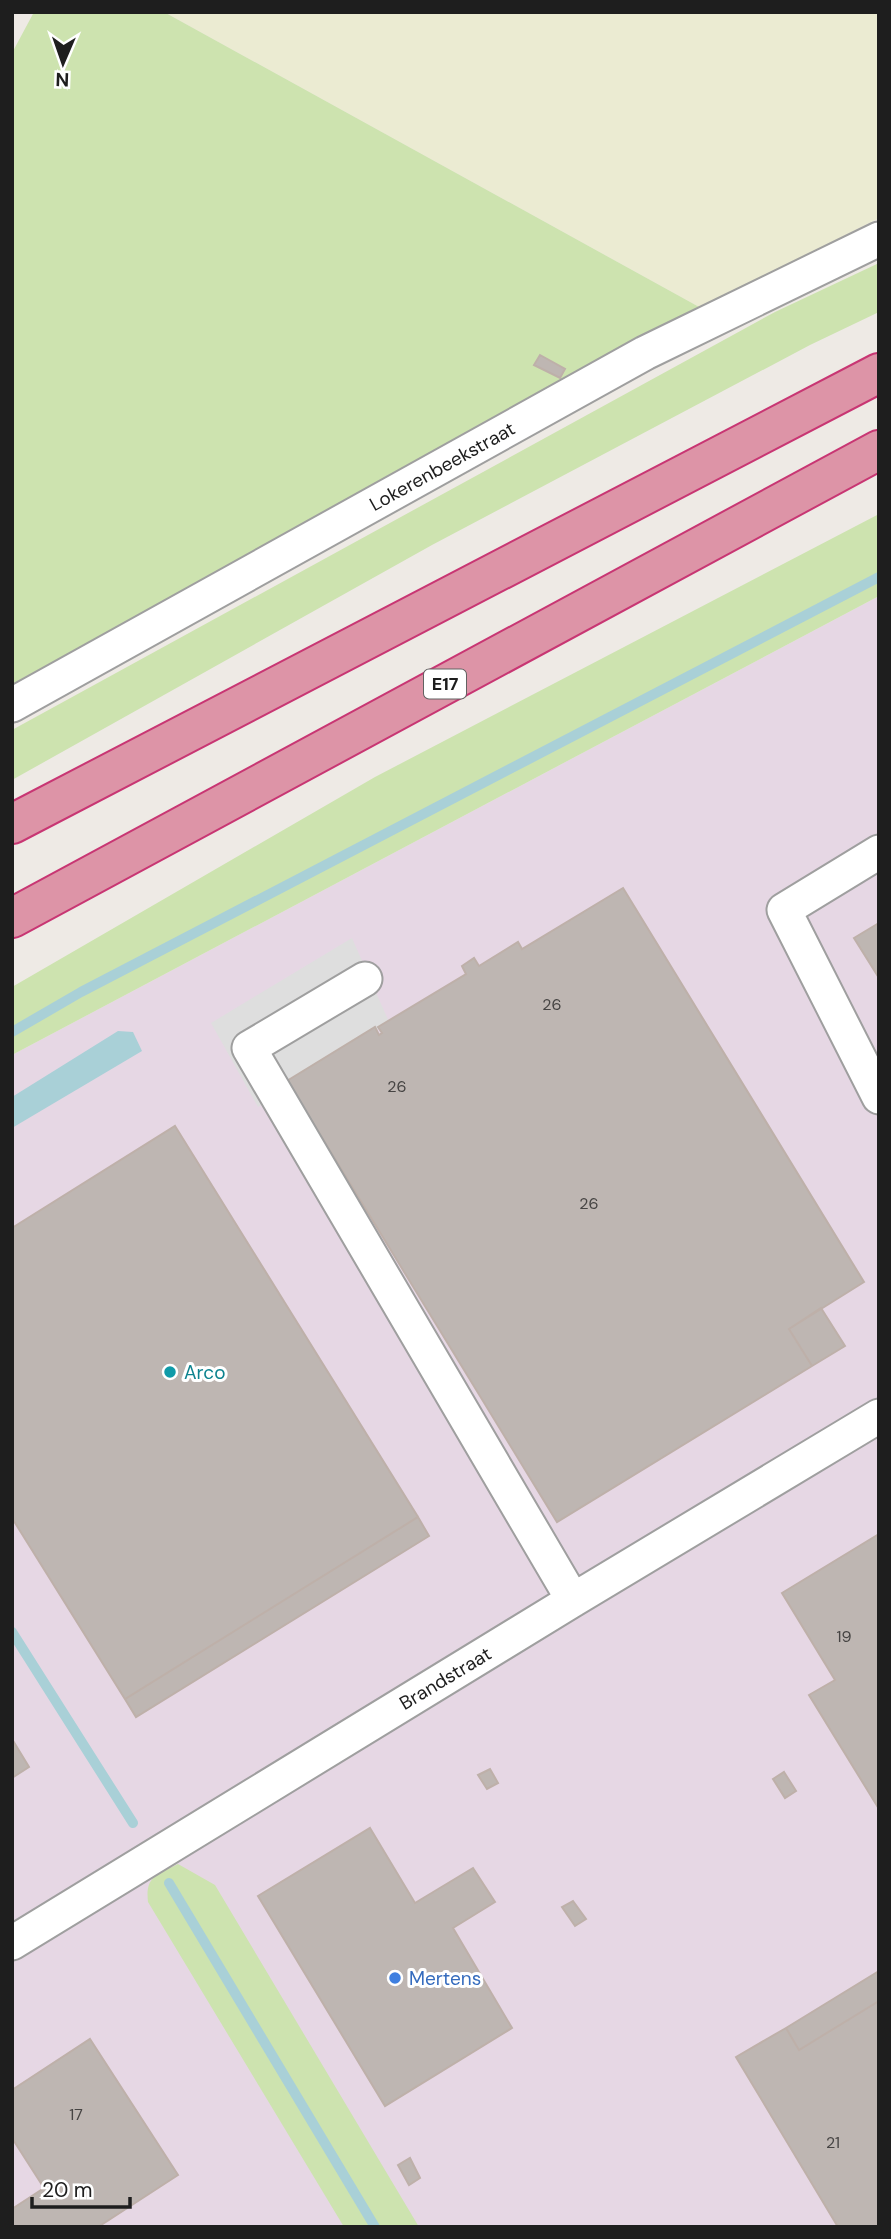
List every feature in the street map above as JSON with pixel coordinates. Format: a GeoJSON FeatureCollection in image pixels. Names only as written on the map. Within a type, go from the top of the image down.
{"type":"FeatureCollection","features":[{"type":"Feature","properties":{"kind":"highway"},"geometry":{"type":"LineString","coordinates":[[12,824],[879,373]]}},
{"type":"Feature","properties":{"kind":"highway","name":"E17"},"geometry":{"type":"LineString","coordinates":[[12,918],[879,450]]}},
{"type":"Feature","properties":{"kind":"street","name":"Lokerenbeekstraat"},"geometry":{"type":"LineString","coordinates":[[12,705],[645,353],[879,239]]}},
{"type":"Feature","properties":{"kind":"street"},"geometry":{"type":"LineString","coordinates":[[879,852],[784,910],[879,1097]]}},
{"type":"Feature","properties":{"kind":"street"},"geometry":{"type":"LineString","coordinates":[[365,979],[249,1048],[573,1600]]}},
{"type":"Feature","properties":{"kind":"street","name":"Brandstraat"},"geometry":{"type":"LineString","coordinates":[[12,1943],[879,1416]]}},
{"type":"Feature","properties":{"kind":"shaded area"},"geometry":{"type":"Polygon","coordinates":[[[879,596],[879,2227],[12,2227],[12,1055],[879,596]]]}},
{"type":"Feature","properties":{"kind":"shaded area"},"geometry":{"type":"Polygon","coordinates":[[[352,938],[389,1022],[258,1107],[211,1023],[352,938]]]}},
{"type":"Feature","properties":{"kind":"green space"},"geometry":{"type":"Polygon","coordinates":[[[34,12],[164,12],[701,308],[12,687],[12,53],[34,12]]]}},
{"type":"Feature","properties":{"kind":"green space"},"geometry":{"type":"Polygon","coordinates":[[[164,12],[879,12],[879,218],[701,308],[164,12]]]}},
{"type":"Feature","properties":{"kind":"green space"},"geometry":{"type":"Polygon","coordinates":[[[879,263],[879,312],[810,345],[432,545],[12,780],[12,730],[775,312],[879,263]]]}},
{"type":"Feature","properties":{"kind":"green space"},"geometry":{"type":"Polygon","coordinates":[[[879,514],[879,596],[12,1055],[12,987],[375,777],[879,514]]]}},
{"type":"Feature","properties":{"kind":"green space"},"geometry":{"type":"Polygon","coordinates":[[[178,1864],[215,1885],[419,2227],[344,2227],[148,1902],[148,1887],[154,1877],[178,1864]]]}},
{"type":"Feature","properties":{"kind":"water"},"geometry":{"type":"Polygon","coordinates":[[[118,1031],[133,1032],[142,1051],[12,1128],[12,1097],[118,1031]]]}},
{"type":"Feature","properties":{"kind":"building"},"geometry":{"type":"Polygon","coordinates":[[[540,355],[565,369],[560,378],[534,365],[540,355]]]}},
{"type":"Feature","properties":{"kind":"building"},"geometry":{"type":"Polygon","coordinates":[[[623,888],[864,1282],[789,1329],[812,1366],[557,1522],[310,1118],[300,1124],[277,1087],[375,1027],[379,1035],[382,1033],[378,1027],[466,974],[462,966],[474,958],[479,966],[518,942],[522,949],[623,888]]]}},
{"type":"Feature","properties":{"kind":"building"},"geometry":{"type":"Polygon","coordinates":[[[879,923],[879,978],[854,938],[879,923]]]}},
{"type":"Feature","properties":{"kind":"building","name":"Arco"},"geometry":{"type":"Polygon","coordinates":[[[175,1126],[418,1517],[125,1699],[12,1518],[12,1228],[175,1126]]]}},
{"type":"Feature","properties":{"kind":"building"},"geometry":{"type":"Polygon","coordinates":[[[821,1308],[845,1346],[812,1366],[789,1329],[821,1308]]]}},
{"type":"Feature","properties":{"kind":"building"},"geometry":{"type":"Polygon","coordinates":[[[418,1517],[429,1536],[136,1717],[125,1699],[418,1517]]]}},
{"type":"Feature","properties":{"kind":"building"},"geometry":{"type":"Polygon","coordinates":[[[879,1534],[879,1809],[809,1695],[835,1680],[782,1593],[879,1534]]]}},
{"type":"Feature","properties":{"kind":"building"},"geometry":{"type":"Polygon","coordinates":[[[12,1739],[29,1767],[12,1778],[12,1739]]]}},
{"type":"Feature","properties":{"kind":"building"},"geometry":{"type":"Polygon","coordinates":[[[490,1769],[498,1783],[487,1789],[478,1775],[490,1769]]]}},
{"type":"Feature","properties":{"kind":"building"},"geometry":{"type":"Polygon","coordinates":[[[784,1772],[796,1791],[785,1798],[773,1779],[784,1772]]]}},
{"type":"Feature","properties":{"kind":"building","name":"Mertens"},"geometry":{"type":"Polygon","coordinates":[[[370,1828],[415,1903],[473,1868],[495,1902],[453,1928],[512,2028],[385,2106],[258,1896],[370,1828]]]}},
{"type":"Feature","properties":{"kind":"building"},"geometry":{"type":"Polygon","coordinates":[[[573,1901],[586,1919],[575,1926],[562,1907],[573,1901]]]}},
{"type":"Feature","properties":{"kind":"building"},"geometry":{"type":"Polygon","coordinates":[[[879,1971],[879,2001],[799,2050],[786,2028],[879,1971]]]}},
{"type":"Feature","properties":{"kind":"building"},"geometry":{"type":"Polygon","coordinates":[[[879,2001],[879,2227],[838,2227],[736,2057],[786,2028],[799,2050],[879,2001]]]}},
{"type":"Feature","properties":{"kind":"building"},"geometry":{"type":"Polygon","coordinates":[[[90,2039],[178,2175],[98,2227],[12,2227],[12,2209],[44,2188],[12,2138],[12,2090],[90,2039]]]}},
{"type":"Feature","properties":{"kind":"building"},"geometry":{"type":"Polygon","coordinates":[[[410,2158],[420,2178],[409,2185],[398,2165],[410,2158]]]}},
{"type":"Feature","properties":{"kind":"waterway"},"geometry":{"type":"LineString","coordinates":[[12,1032],[81,992],[879,577]]}},
{"type":"Feature","properties":{"kind":"waterway"},"geometry":{"type":"LineString","coordinates":[[12,1632],[133,1823]]}},
{"type":"Feature","properties":{"kind":"waterway"},"geometry":{"type":"LineString","coordinates":[[169,1883],[375,2227]]}},
{"type":"Feature","properties":{"kind":"place","name":"Arco"},"geometry":{"type":"Point","coordinates":[170,1372]}},
{"type":"Feature","properties":{"kind":"place","name":"Mertens"},"geometry":{"type":"Point","coordinates":[395,1978]}}]}
